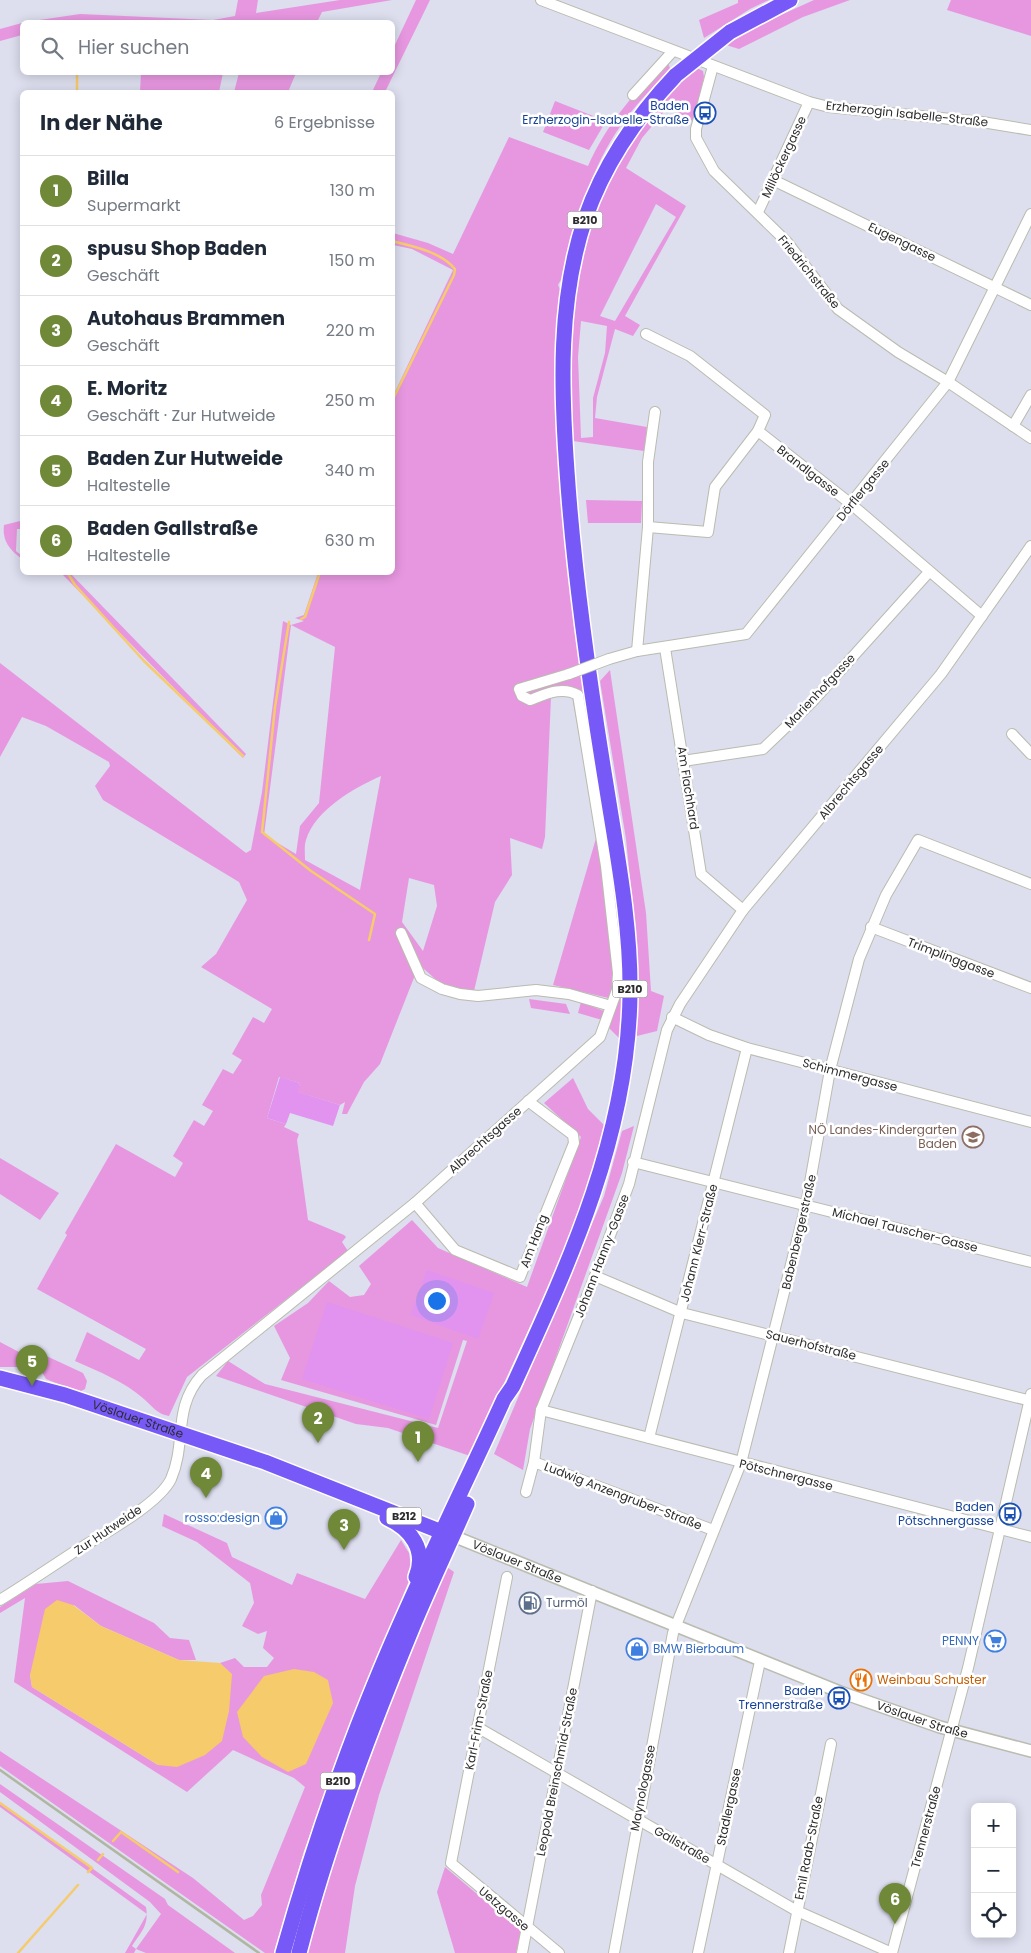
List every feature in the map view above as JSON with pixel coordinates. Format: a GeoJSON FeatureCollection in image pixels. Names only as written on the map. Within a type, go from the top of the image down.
{"type":"FeatureCollection","features":[{"type":"Feature","properties":{"kind":"main road","name":"B210"},"geometry":{"type":"LineString","coordinates":[[300,1950],[344,1804],[448,1534],[504,1399],[513,1386],[567,1265],[598,1183],[619,1104],[629,1019],[630,962],[626,910],[588,670],[572,537],[563,391],[566,310],[579,242],[594,198],[629,131],[657,96],[676,76],[730,32],[790,0]]}},
{"type":"Feature","properties":{"kind":"main road","name":"Vöslauer Straße"},"geometry":{"type":"LineString","coordinates":[[0,1378],[65,1395],[265,1462],[448,1534]]}},
{"type":"Feature","properties":{"kind":"main road","name":"B210"},"geometry":{"type":"LineString","coordinates":[[284,1953],[339,1777],[419,1571],[420,1559],[418,1548],[405,1528],[377,1513],[364,1501]]}},
{"type":"Feature","properties":{"kind":"main road","name":"B210"},"geometry":{"type":"LineString","coordinates":[[398,1628],[448,1534]]}},
{"type":"Feature","properties":{"kind":"street","name":"Erzherzogin Isabelle-Straße"},"geometry":{"type":"LineString","coordinates":[[541,0],[560,3],[673,51],[809,102],[829,107],[982,122],[1031,130]]}},
{"type":"Feature","properties":{"kind":"street"},"geometry":{"type":"LineString","coordinates":[[633,95],[673,51]]}},
{"type":"Feature","properties":{"kind":"street","name":"Friedrichstraße"},"geometry":{"type":"LineString","coordinates":[[713,66],[696,129],[696,138],[714,171],[787,242],[838,310],[898,352],[948,382],[1031,438]]}},
{"type":"Feature","properties":{"kind":"street","name":"Millöckergasse"},"geometry":{"type":"LineString","coordinates":[[758,212],[809,102]]}},
{"type":"Feature","properties":{"kind":"street","name":"Eugengasse"},"geometry":{"type":"LineString","coordinates":[[773,180],[1031,305]]}},
{"type":"Feature","properties":{"kind":"street","name":"Dörflergasse"},"geometry":{"type":"LineString","coordinates":[[569,674],[637,651],[746,634],[948,382],[1031,214]]}},
{"type":"Feature","properties":{"kind":"street"},"geometry":{"type":"LineString","coordinates":[[646,334],[690,356],[765,415],[758,431],[715,487],[708,532],[648,527]]}},
{"type":"Feature","properties":{"kind":"street"},"geometry":{"type":"LineString","coordinates":[[1013,426],[1031,395]]}},
{"type":"Feature","properties":{"kind":"street"},"geometry":{"type":"LineString","coordinates":[[637,651],[648,527],[648,462],[655,412]]}},
{"type":"Feature","properties":{"kind":"street","name":"Brandlgasse"},"geometry":{"type":"LineString","coordinates":[[758,431],[851,504],[982,616]]}},
{"type":"Feature","properties":{"kind":"street","name":"Albrechtsgasse"},"geometry":{"type":"LineString","coordinates":[[672,1018],[698,974],[744,910],[941,674],[1031,546]]}},
{"type":"Feature","properties":{"kind":"street","name":"Marienhofgasse"},"geometry":{"type":"LineString","coordinates":[[683,761],[763,750],[812,702],[929,572]]}},
{"type":"Feature","properties":{"kind":"street","name":"Am Flachhard"},"geometry":{"type":"LineString","coordinates":[[665,648],[701,874],[744,910]]}},
{"type":"Feature","properties":{"kind":"street","name":"Albrechtsgasse"},"geometry":{"type":"LineString","coordinates":[[180,1434],[184,1405],[192,1386],[202,1375],[415,1204],[600,1037],[617,990],[618,973],[613,924],[578,695],[570,690],[552,692],[530,700],[522,696],[519,688],[569,674]]}},
{"type":"Feature","properties":{"kind":"street"},"geometry":{"type":"LineString","coordinates":[[1012,734],[1031,754]]}},
{"type":"Feature","properties":{"kind":"street","name":"Babenbergerstraße"},"geometry":{"type":"LineString","coordinates":[[676,1624],[740,1463],[806,1205],[830,1070],[859,959],[886,894],[918,840],[1031,884]]}},
{"type":"Feature","properties":{"kind":"street","name":"Trimplinggasse"},"geometry":{"type":"LineString","coordinates":[[871,927],[1031,988]]}},
{"type":"Feature","properties":{"kind":"street"},"geometry":{"type":"LineString","coordinates":[[401,933],[421,978],[442,989],[478,996],[536,990],[569,994],[612,1006]]}},
{"type":"Feature","properties":{"kind":"street","name":"Schimmergasse"},"geometry":{"type":"LineString","coordinates":[[672,1018],[709,1035],[747,1048],[1031,1122]]}},
{"type":"Feature","properties":{"kind":"street","name":"Johann Hanny-Gasse"},"geometry":{"type":"LineString","coordinates":[[526,1492],[534,1462],[541,1410],[595,1276],[629,1184],[667,1030],[672,1018]]}},
{"type":"Feature","properties":{"kind":"street","name":"Johann Klerr-Straße"},"geometry":{"type":"LineString","coordinates":[[649,1438],[715,1183],[747,1048]]}},
{"type":"Feature","properties":{"kind":"street","name":"Am Hang"},"geometry":{"type":"LineString","coordinates":[[415,1204],[456,1250],[520,1277],[574,1143],[573,1135],[528,1101]]}},
{"type":"Feature","properties":{"kind":"street","name":"Michael Tauscher-Gasse"},"geometry":{"type":"LineString","coordinates":[[633,1162],[1031,1262]]}},
{"type":"Feature","properties":{"kind":"street","name":"Sauerhofstraße"},"geometry":{"type":"LineString","coordinates":[[595,1276],[682,1313],[1030,1398]]}},
{"type":"Feature","properties":{"kind":"street","name":"Trennerstraße"},"geometry":{"type":"LineString","coordinates":[[892,1953],[968,1668],[1030,1398]]}},
{"type":"Feature","properties":{"kind":"street","name":"Pötschnergasse"},"geometry":{"type":"LineString","coordinates":[[541,1410],[1031,1537]]}},
{"type":"Feature","properties":{"kind":"street","name":"Zur Hutweide"},"geometry":{"type":"LineString","coordinates":[[0,1600],[134,1514],[163,1490],[171,1479],[179,1451],[180,1434]]}},
{"type":"Feature","properties":{"kind":"street","name":"Ludwig Anzengruber-Straße"},"geometry":{"type":"LineString","coordinates":[[534,1462],[712,1530]]}},
{"type":"Feature","properties":{"kind":"street","name":"Vöslauer Straße"},"geometry":{"type":"LineString","coordinates":[[448,1534],[676,1624],[760,1661],[840,1692],[951,1730],[1031,1751]]}},
{"type":"Feature","properties":{"kind":"street","name":"Karl-Frim-Straße"},"geometry":{"type":"LineString","coordinates":[[451,1863],[507,1577]]}},
{"type":"Feature","properties":{"kind":"street","name":"Leopold Breinschmid-Straße"},"geometry":{"type":"LineString","coordinates":[[522,1953],[592,1591]]}},
{"type":"Feature","properties":{"kind":"street","name":"Maynologasse"},"geometry":{"type":"LineString","coordinates":[[614,1953],[637,1819],[676,1624]]}},
{"type":"Feature","properties":{"kind":"street","name":"Stadlergasse"},"geometry":{"type":"LineString","coordinates":[[698,1953],[760,1661]]}},
{"type":"Feature","properties":{"kind":"street","name":"Gallstraße"},"geometry":{"type":"LineString","coordinates":[[477,1726],[557,1774],[797,1911],[892,1953]]}},
{"type":"Feature","properties":{"kind":"street","name":"Emil Raab-Straße"},"geometry":{"type":"LineString","coordinates":[[788,1953],[830,1744]]}},
{"type":"Feature","properties":{"kind":"street","name":"Uetzgasse"},"geometry":{"type":"LineString","coordinates":[[451,1863],[559,1953]]}},
{"type":"Feature","properties":{"kind":"shaded area"},"geometry":{"type":"Polygon","coordinates":[[[238,0],[258,0],[256,13],[340,0],[392,0],[322,12],[318,20],[213,20],[235,16],[238,0]]]}},
{"type":"Feature","properties":{"kind":"shaded area"},"geometry":{"type":"Polygon","coordinates":[[[416,0],[430,0],[395,72],[395,45],[416,0]]]}},
{"type":"Feature","properties":{"kind":"shaded area"},"geometry":{"type":"Polygon","coordinates":[[[738,0],[769,0],[750,9],[704,38],[699,20],[738,3],[738,0]]]}},
{"type":"Feature","properties":{"kind":"shaded area"},"geometry":{"type":"Polygon","coordinates":[[[814,0],[850,0],[803,17],[739,49],[726,45],[754,27],[814,0]]]}},
{"type":"Feature","properties":{"kind":"shaded area"},"geometry":{"type":"Polygon","coordinates":[[[951,0],[1031,0],[1031,36],[947,10],[951,0]]]}},
{"type":"Feature","properties":{"kind":"shaded area"},"geometry":{"type":"Polygon","coordinates":[[[80,14],[213,20],[40,20],[80,14]]]}},
{"type":"Feature","properties":{"kind":"shaded area"},"geometry":{"type":"Polygon","coordinates":[[[20,24],[20,36],[0,41],[0,29],[20,24]]]}},
{"type":"Feature","properties":{"kind":"shaded area"},"geometry":{"type":"Polygon","coordinates":[[[667,61],[670,68],[627,117],[614,135],[594,173],[579,213],[563,276],[558,285],[562,294],[558,370],[622,925],[624,1001],[619,1038],[608,1027],[617,1000],[553,985],[597,835],[572,696],[551,697],[545,837],[542,849],[510,838],[512,875],[495,902],[474,991],[449,988],[437,981],[419,965],[380,1064],[364,1082],[347,1114],[342,1114],[345,1102],[340,1105],[297,1092],[300,1083],[279,1077],[267,1118],[286,1124],[284,1127],[299,1134],[297,1140],[308,1220],[344,1235],[346,1237],[342,1242],[348,1251],[187,1377],[169,1416],[161,1414],[128,1387],[75,1361],[87,1332],[139,1360],[146,1349],[37,1289],[67,1235],[65,1233],[116,1144],[175,1177],[183,1163],[173,1156],[194,1120],[204,1126],[213,1111],[202,1105],[223,1069],[233,1074],[242,1060],[232,1054],[253,1017],[264,1023],[272,1009],[201,967],[216,954],[247,900],[239,882],[103,800],[95,786],[110,766],[109,762],[46,726],[22,717],[0,757],[0,663],[246,853],[251,850],[262,792],[283,621],[291,625],[304,621],[295,618],[304,615],[317,575],[395,575],[395,392],[453,270],[412,249],[395,245],[395,234],[428,243],[453,254],[509,137],[588,166],[612,123],[633,97],[667,61]],[[291,625],[264,835],[296,854],[300,826],[319,803],[335,647],[291,625]],[[381,776],[348,794],[327,810],[311,829],[305,845],[305,860],[360,890],[381,776]],[[409,878],[402,922],[423,951],[437,906],[434,885],[409,878]]]}},
{"type":"Feature","properties":{"kind":"shaded area"},"geometry":{"type":"Polygon","coordinates":[[[697,68],[703,71],[704,77],[693,121],[667,108],[642,138],[626,168],[686,206],[625,316],[640,325],[633,336],[615,329],[597,397],[595,418],[647,427],[644,451],[573,441],[570,335],[578,275],[585,245],[606,188],[635,134],[658,104],[697,68]],[[656,204],[600,316],[615,321],[676,217],[656,204]],[[581,321],[578,357],[581,438],[593,437],[593,398],[605,353],[607,326],[581,321]]]}},
{"type":"Feature","properties":{"kind":"shaded area"},"geometry":{"type":"Polygon","coordinates":[[[141,75],[223,75],[219,90],[140,90],[141,75]]]}},
{"type":"Feature","properties":{"kind":"shaded area"},"geometry":{"type":"Polygon","coordinates":[[[238,75],[295,75],[289,90],[234,90],[238,75]]]}},
{"type":"Feature","properties":{"kind":"shaded area"},"geometry":{"type":"Polygon","coordinates":[[[380,75],[393,75],[386,90],[373,90],[380,75]]]}},
{"type":"Feature","properties":{"kind":"shaded area"},"geometry":{"type":"Polygon","coordinates":[[[555,101],[606,121],[589,150],[543,132],[555,101]]]}},
{"type":"Feature","properties":{"kind":"shaded area"},"geometry":{"type":"Polygon","coordinates":[[[586,500],[642,501],[641,523],[588,523],[586,500]]]}},
{"type":"Feature","properties":{"kind":"shaded area"},"geometry":{"type":"Polygon","coordinates":[[[20,521],[20,529],[17,529],[16,551],[20,554],[20,557],[8,545],[4,536],[4,525],[20,521]]]}},
{"type":"Feature","properties":{"kind":"shaded area"},"geometry":{"type":"Polygon","coordinates":[[[63,575],[72,575],[246,754],[243,758],[63,575]]]}},
{"type":"Feature","properties":{"kind":"shaded area"},"geometry":{"type":"Polygon","coordinates":[[[610,670],[646,913],[651,991],[664,996],[657,1031],[637,1036],[637,948],[626,839],[600,681],[610,670]]]}},
{"type":"Feature","properties":{"kind":"shaded area"},"geometry":{"type":"Polygon","coordinates":[[[529,999],[566,1004],[570,1014],[531,1008],[529,999]]]}},
{"type":"Feature","properties":{"kind":"shaded area"},"geometry":{"type":"Polygon","coordinates":[[[581,1002],[604,1011],[602,1020],[578,1013],[581,1002]]]}},
{"type":"Feature","properties":{"kind":"shaded area"},"geometry":{"type":"Polygon","coordinates":[[[280,1077],[300,1083],[298,1092],[340,1105],[333,1126],[290,1113],[286,1124],[267,1118],[280,1077]]]}},
{"type":"Feature","properties":{"kind":"shaded area"},"geometry":{"type":"Polygon","coordinates":[[[573,1078],[588,1109],[606,1127],[591,1177],[563,1255],[474,1448],[473,1457],[388,1428],[356,1424],[216,1376],[228,1361],[265,1384],[438,1428],[467,1341],[463,1340],[436,1425],[281,1380],[290,1358],[274,1326],[308,1303],[329,1281],[350,1297],[364,1295],[371,1284],[359,1266],[412,1220],[438,1248],[527,1287],[581,1137],[544,1103],[573,1078]]]}},
{"type":"Feature","properties":{"kind":"shaded area"},"geometry":{"type":"Polygon","coordinates":[[[634,1126],[622,1173],[530,1429],[523,1470],[494,1454],[604,1196],[622,1131],[634,1126]]]}},
{"type":"Feature","properties":{"kind":"shaded area"},"geometry":{"type":"Polygon","coordinates":[[[0,1158],[59,1193],[40,1220],[0,1194],[0,1158]]]}},
{"type":"Feature","properties":{"kind":"shaded area"},"geometry":{"type":"Polygon","coordinates":[[[427,1270],[494,1293],[478,1339],[411,1315],[427,1270]]]}},
{"type":"Feature","properties":{"kind":"shaded area"},"geometry":{"type":"Polygon","coordinates":[[[327,1302],[453,1343],[429,1419],[302,1379],[327,1302]]]}},
{"type":"Feature","properties":{"kind":"shaded area"},"geometry":{"type":"Polygon","coordinates":[[[0,1342],[36,1361],[40,1353],[83,1373],[87,1381],[85,1389],[79,1392],[46,1379],[42,1372],[17,1367],[0,1367],[0,1342]]]}},
{"type":"Feature","properties":{"kind":"shaded area"},"geometry":{"type":"Polygon","coordinates":[[[164,1514],[227,1543],[232,1557],[292,1585],[297,1573],[365,1599],[401,1540],[409,1553],[412,1573],[332,1773],[304,1851],[274,1953],[265,1953],[0,1766],[0,1751],[193,1878],[244,1920],[253,1916],[262,1905],[261,1895],[305,1787],[294,1778],[233,1750],[187,1792],[14,1682],[25,1598],[0,1613],[0,1607],[36,1584],[68,1581],[154,1623],[170,1638],[189,1640],[196,1660],[179,1660],[101,1626],[74,1605],[30,1675],[32,1687],[158,1765],[231,1674],[220,1663],[235,1658],[244,1667],[267,1667],[274,1658],[263,1648],[267,1631],[258,1634],[242,1626],[254,1603],[250,1583],[197,1542],[162,1526],[164,1514]]]}},
{"type":"Feature","properties":{"kind":"shaded area"},"geometry":{"type":"Polygon","coordinates":[[[447,1567],[454,1572],[379,1795],[355,1886],[345,1953],[306,1953],[357,1784],[447,1567]]]}},
{"type":"Feature","properties":{"kind":"shaded area"},"geometry":{"type":"Polygon","coordinates":[[[57,1600],[73,1605],[101,1626],[179,1660],[220,1663],[232,1674],[229,1711],[222,1741],[205,1755],[177,1767],[158,1765],[32,1687],[30,1675],[45,1609],[57,1600]]]}},
{"type":"Feature","properties":{"kind":"shaded area"},"geometry":{"type":"Polygon","coordinates":[[[294,1669],[314,1672],[328,1680],[333,1703],[306,1764],[288,1772],[262,1757],[243,1737],[237,1712],[264,1676],[294,1669]]]}},
{"type":"Feature","properties":{"kind":"shaded area"},"geometry":{"type":"Polygon","coordinates":[[[0,1784],[165,1899],[168,1905],[235,1953],[146,1953],[136,1949],[161,1914],[150,1902],[0,1792],[0,1784]]]}},
{"type":"Feature","properties":{"kind":"shaded area"},"geometry":{"type":"Polygon","coordinates":[[[0,1802],[146,1907],[147,1914],[0,1807],[0,1802]]]}},
{"type":"Feature","properties":{"kind":"shaded area"},"geometry":{"type":"Polygon","coordinates":[[[445,1867],[521,1931],[516,1953],[455,1953],[437,1892],[445,1867]]]}},
{"type":"Feature","properties":{"kind":"shaded area"},"geometry":{"type":"Polygon","coordinates":[[[147,1915],[144,1928],[132,1946],[136,1949],[134,1953],[125,1953],[147,1915]]]}},
{"type":"Feature","properties":{"kind":"waterway"},"geometry":{"type":"LineString","coordinates":[[77,75],[77,90]]}},
{"type":"Feature","properties":{"kind":"waterway"},"geometry":{"type":"LineString","coordinates":[[395,242],[434,254],[455,269],[454,275],[395,395]]}},
{"type":"Feature","properties":{"kind":"waterway"},"geometry":{"type":"LineString","coordinates":[[69,575],[75,585],[144,661],[243,756]]}},
{"type":"Feature","properties":{"kind":"waterway"},"geometry":{"type":"LineString","coordinates":[[301,619],[305,617],[319,575]]}},
{"type":"Feature","properties":{"kind":"waterway"},"geometry":{"type":"LineString","coordinates":[[289,622],[275,707],[262,832],[311,871],[375,914],[369,940]]}},
{"type":"Feature","properties":{"kind":"waterway"},"geometry":{"type":"LineString","coordinates":[[0,1803],[92,1868],[88,1872]]}},
{"type":"Feature","properties":{"kind":"waterway"},"geometry":{"type":"LineString","coordinates":[[113,1841],[121,1832],[178,1872]]}},
{"type":"Feature","properties":{"kind":"waterway"},"geometry":{"type":"LineString","coordinates":[[98,1860],[103,1854]]}},
{"type":"Feature","properties":{"kind":"waterway"},"geometry":{"type":"LineString","coordinates":[[18,1953],[78,1885]]}},
{"type":"Feature","properties":{"kind":"railway"},"geometry":{"type":"LineString","coordinates":[[0,1770],[259,1953]]}},
{"type":"Feature","properties":{"kind":"place","name":"Baden Erzherzogin-Isabelle-Straße"},"geometry":{"type":"Point","coordinates":[705,113]}},
{"type":"Feature","properties":{"kind":"place","name":"NÖ Landes-Kindergarten Baden"},"geometry":{"type":"Point","coordinates":[973,1137]}},
{"type":"Feature","properties":{"kind":"place","name":"Baden Zur Hutweide"},"geometry":{"type":"Point","coordinates":[32,1386]}},
{"type":"Feature","properties":{"kind":"place","name":"spusu Shop Baden"},"geometry":{"type":"Point","coordinates":[318,1443]}},
{"type":"Feature","properties":{"kind":"place","name":"Billa"},"geometry":{"type":"Point","coordinates":[418,1462]}},
{"type":"Feature","properties":{"kind":"place","name":"E. Moritz"},"geometry":{"type":"Point","coordinates":[206,1498]}},
{"type":"Feature","properties":{"kind":"place","name":"Baden Pötschnergasse"},"geometry":{"type":"Point","coordinates":[1010,1514]}},
{"type":"Feature","properties":{"kind":"place","name":"rosso:design"},"geometry":{"type":"Point","coordinates":[276,1518]}},
{"type":"Feature","properties":{"kind":"place","name":"Autohaus Brammen"},"geometry":{"type":"Point","coordinates":[344,1550]}},
{"type":"Feature","properties":{"kind":"place","name":"Turmöl"},"geometry":{"type":"Point","coordinates":[530,1603]}},
{"type":"Feature","properties":{"kind":"place","name":"PENNY"},"geometry":{"type":"Point","coordinates":[995,1641]}},
{"type":"Feature","properties":{"kind":"place","name":"BMW Bierbaum"},"geometry":{"type":"Point","coordinates":[637,1649]}},
{"type":"Feature","properties":{"kind":"place","name":"Weinbau Schuster"},"geometry":{"type":"Point","coordinates":[861,1680]}},
{"type":"Feature","properties":{"kind":"place","name":"Baden Trennerstraße"},"geometry":{"type":"Point","coordinates":[839,1698]}},
{"type":"Feature","properties":{"kind":"place","name":"Baden Gallstraße"},"geometry":{"type":"Point","coordinates":[895,1924]}}]}
